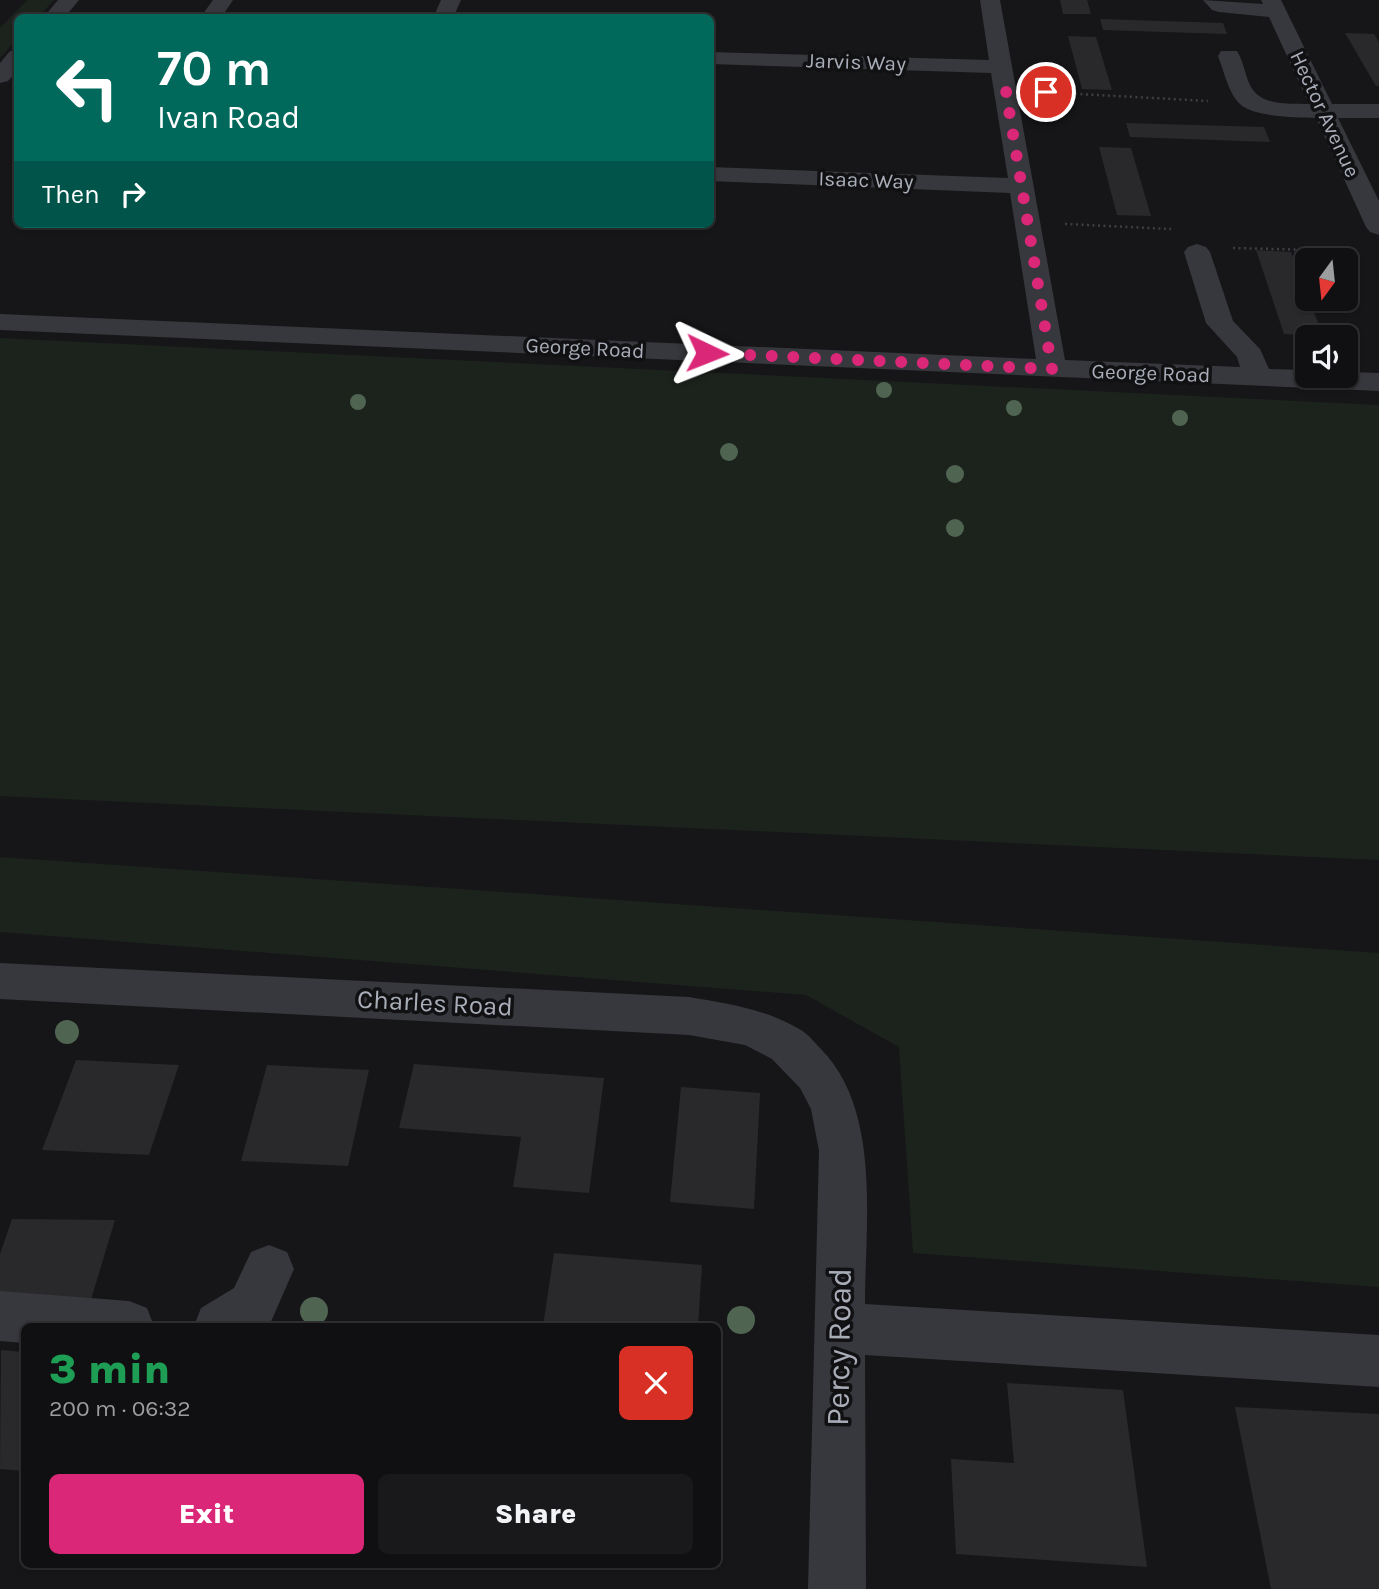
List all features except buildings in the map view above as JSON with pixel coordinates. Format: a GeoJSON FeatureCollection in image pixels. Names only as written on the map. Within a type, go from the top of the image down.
{"type":"FeatureCollection","features":[{"type":"Feature","properties":{"kind":"street"},"geometry":{"type":"LineString","coordinates":[[57,14],[69,0]]}},
{"type":"Feature","properties":{"kind":"street"},"geometry":{"type":"LineString","coordinates":[[990,0],[1052,369]]}},
{"type":"Feature","properties":{"kind":"street"},"geometry":{"type":"LineString","coordinates":[[1213,0],[1226,8],[1274,6]]}},
{"type":"Feature","properties":{"kind":"street","name":"Hector Avenue"},"geometry":{"type":"LineString","coordinates":[[1274,6],[1379,227]]}},
{"type":"Feature","properties":{"kind":"street"},"geometry":{"type":"LineString","coordinates":[[1229,56],[1245,96],[1258,105],[1293,110],[1379,111]]}},
{"type":"Feature","properties":{"kind":"street","name":"Jarvis Way"},"geometry":{"type":"LineString","coordinates":[[714,58],[1002,67]]}},
{"type":"Feature","properties":{"kind":"street"},"geometry":{"type":"LineString","coordinates":[[0,76],[14,61]]}},
{"type":"Feature","properties":{"kind":"street","name":"Isaac Way"},"geometry":{"type":"LineString","coordinates":[[714,174],[1022,186]]}},
{"type":"Feature","properties":{"kind":"street"},"geometry":{"type":"LineString","coordinates":[[1197,252],[1220,323],[1250,355],[1257,377]]}},
{"type":"Feature","properties":{"kind":"street","name":"George Road"},"geometry":{"type":"LineString","coordinates":[[0,322],[1379,382]]}},
{"type":"Feature","properties":{"kind":"street","name":"Charles Road"},"geometry":{"type":"LineString","coordinates":[[4,990],[689,1016],[752,1027],[788,1045],[816,1074],[833,1106]]}},
{"type":"Feature","properties":{"kind":"street","name":"Percy Road"},"geometry":{"type":"LineString","coordinates":[[833,1106],[842,1151],[837,1589]]}},
{"type":"Feature","properties":{"kind":"street"},"geometry":{"type":"LineString","coordinates":[[226,1323],[248,1314],[269,1269]]}},
{"type":"Feature","properties":{"kind":"street"},"geometry":{"type":"LineString","coordinates":[[0,1316],[90,1323]]}},
{"type":"Feature","properties":{"kind":"street"},"geometry":{"type":"LineString","coordinates":[[839,1328],[1379,1361]]}},
{"type":"Feature","properties":{"kind":"path"},"geometry":{"type":"LineString","coordinates":[[1006,92],[1143,96],[1258,105]]}},
{"type":"Feature","properties":{"kind":"shaded area"},"geometry":{"type":"Polygon","coordinates":[[[27,0],[54,0],[41,14],[14,14],[14,42],[0,58],[0,28],[27,0]]]}},
{"type":"Feature","properties":{"kind":"shaded area"},"geometry":{"type":"Polygon","coordinates":[[[0,338],[1379,405],[1379,860],[0,796],[0,338]]]}},
{"type":"Feature","properties":{"kind":"shaded area"},"geometry":{"type":"Polygon","coordinates":[[[0,857],[1379,953],[1379,1287],[913,1253],[899,1047],[806,995],[0,932],[0,857]]]}},
{"type":"Feature","properties":{"kind":"route"},"geometry":{"type":"LineString","coordinates":[[707,353],[1052,369],[1006,92],[1046,92]]}}]}
